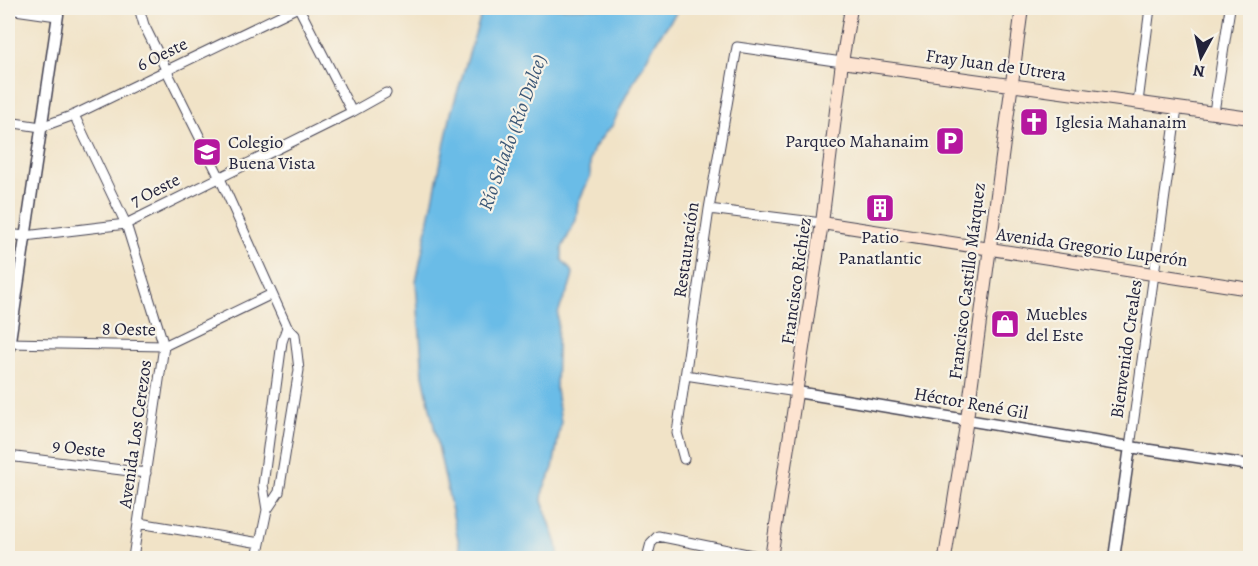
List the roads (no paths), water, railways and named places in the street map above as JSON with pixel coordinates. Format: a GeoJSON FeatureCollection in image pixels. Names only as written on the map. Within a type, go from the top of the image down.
{"type":"FeatureCollection","features":[{"type":"Feature","properties":{"kind":"main road","name":"Francisco Richiez"},"geometry":{"type":"LineString","coordinates":[[769,558],[797,392],[851,8]]}},
{"type":"Feature","properties":{"kind":"main road","name":"Francisco Castillo Márquez"},"geometry":{"type":"LineString","coordinates":[[945,558],[967,419],[1022,8]]}},
{"type":"Feature","properties":{"kind":"main road","name":"Fray Juan de Utrera"},"geometry":{"type":"LineString","coordinates":[[842,62],[1251,118]]}},
{"type":"Feature","properties":{"kind":"main road","name":"Avenida Gregorio Luperón"},"geometry":{"type":"LineString","coordinates":[[822,223],[1251,289]]}},
{"type":"Feature","properties":{"kind":"street"},"geometry":{"type":"LineString","coordinates":[[139,8],[144,25],[219,176],[287,327],[295,336],[299,370],[279,492],[267,510]]}},
{"type":"Feature","properties":{"kind":"street"},"geometry":{"type":"LineString","coordinates":[[297,8],[352,112]]}},
{"type":"Feature","properties":{"kind":"street","name":"6 Oeste"},"geometry":{"type":"LineString","coordinates":[[41,127],[74,116],[297,8]]}},
{"type":"Feature","properties":{"kind":"street"},"geometry":{"type":"LineString","coordinates":[[1138,102],[1150,8]]}},
{"type":"Feature","properties":{"kind":"street"},"geometry":{"type":"LineString","coordinates":[[1214,112],[1230,8]]}},
{"type":"Feature","properties":{"kind":"street"},"geometry":{"type":"LineString","coordinates":[[8,9],[58,12],[8,347]]}},
{"type":"Feature","properties":{"kind":"street","name":"Fray Juan de Utrera"},"geometry":{"type":"LineString","coordinates":[[737,46],[842,62]]}},
{"type":"Feature","properties":{"kind":"street","name":"Restauración"},"geometry":{"type":"LineString","coordinates":[[684,459],[677,433],[709,209],[737,46]]}},
{"type":"Feature","properties":{"kind":"street","name":"7 Oeste"},"geometry":{"type":"LineString","coordinates":[[8,234],[25,236],[126,224],[386,93]]}},
{"type":"Feature","properties":{"kind":"street","name":"Bienvenido Creales"},"geometry":{"type":"LineString","coordinates":[[1114,558],[1178,108]]}},
{"type":"Feature","properties":{"kind":"street","name":"Avenida Los Cerezos"},"geometry":{"type":"LineString","coordinates":[[74,116],[126,224],[164,346],[133,558]]}},
{"type":"Feature","properties":{"kind":"street"},"geometry":{"type":"LineString","coordinates":[[8,122],[41,127]]}},
{"type":"Feature","properties":{"kind":"street"},"geometry":{"type":"LineString","coordinates":[[709,209],[822,223]]}},
{"type":"Feature","properties":{"kind":"street","name":"8 Oeste"},"geometry":{"type":"LineString","coordinates":[[8,347],[164,346],[272,294]]}},
{"type":"Feature","properties":{"kind":"street"},"geometry":{"type":"LineString","coordinates":[[257,558],[267,510],[263,485],[282,342],[287,327]]}},
{"type":"Feature","properties":{"kind":"street","name":"Héctor René Gil"},"geometry":{"type":"LineString","coordinates":[[685,375],[1251,465]]}},
{"type":"Feature","properties":{"kind":"street","name":"9 Oeste"},"geometry":{"type":"LineString","coordinates":[[8,456],[146,473]]}},
{"type":"Feature","properties":{"kind":"street"},"geometry":{"type":"LineString","coordinates":[[138,523],[260,543]]}},
{"type":"Feature","properties":{"kind":"street"},"geometry":{"type":"LineString","coordinates":[[647,558],[651,543],[658,536],[769,558]]}},
{"type":"Feature","properties":{"kind":"water","name":"Río Salado (Río Dulce)"},"geometry":{"type":"Polygon","coordinates":[[[483,8],[680,8],[658,38],[612,126],[594,148],[590,159],[590,177],[578,203],[576,220],[562,248],[562,260],[573,273],[558,314],[556,390],[561,422],[553,468],[543,490],[542,501],[557,544],[559,558],[462,558],[423,375],[416,282],[451,113],[483,8]]]}},
{"type":"Feature","properties":{"kind":"place","name":"Iglesia Mahanaim"},"geometry":{"type":"Point","coordinates":[1034,122]}},
{"type":"Feature","properties":{"kind":"place","name":"Parqueo Mahanaim"},"geometry":{"type":"Point","coordinates":[950,141]}},
{"type":"Feature","properties":{"kind":"place","name":"Colegio Buena Vista"},"geometry":{"type":"Point","coordinates":[207,152]}},
{"type":"Feature","properties":{"kind":"place","name":"Patio Panatlantic"},"geometry":{"type":"Point","coordinates":[880,208]}},
{"type":"Feature","properties":{"kind":"place","name":"Muebles del Este"},"geometry":{"type":"Point","coordinates":[1005,324]}}]}
